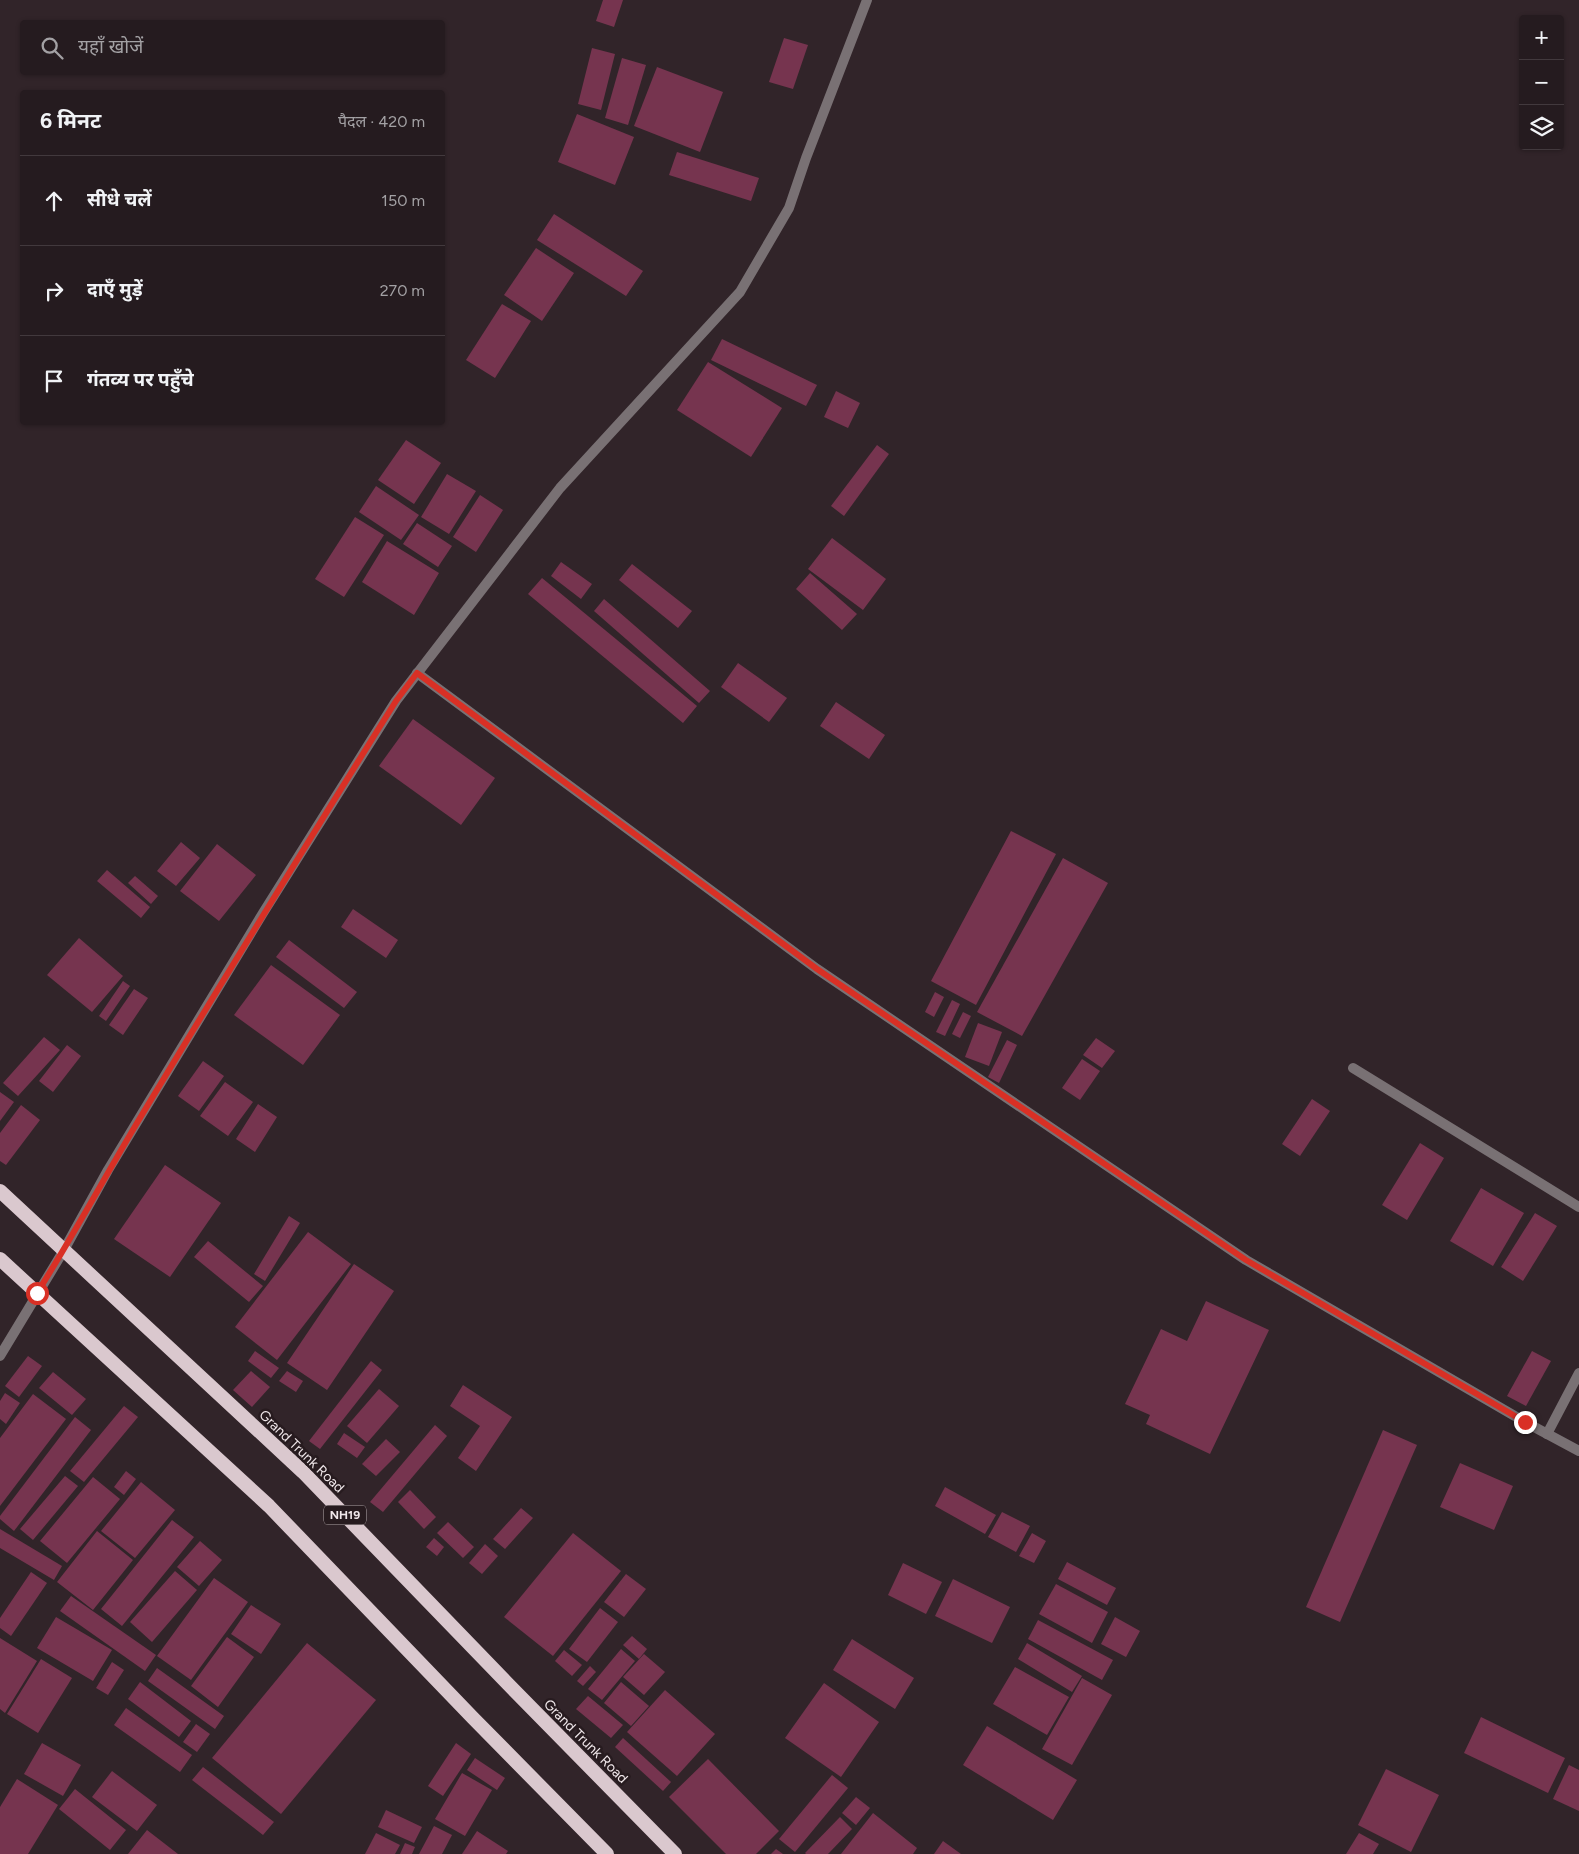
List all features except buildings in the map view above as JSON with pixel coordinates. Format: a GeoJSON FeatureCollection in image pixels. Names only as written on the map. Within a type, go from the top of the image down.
{"type":"FeatureCollection","features":[{"type":"Feature","properties":{"kind":"highway","name":"Grand Trunk Road"},"geometry":{"type":"LineString","coordinates":[[0,1191],[303,1472],[675,1854]]}},
{"type":"Feature","properties":{"kind":"highway"},"geometry":{"type":"LineString","coordinates":[[0,1259],[269,1506],[607,1854]]}},
{"type":"Feature","properties":{"kind":"street"},"geometry":{"type":"LineString","coordinates":[[0,1356],[64,1250],[108,1170],[263,913],[396,701],[560,488],[740,292],[789,208],[806,158],[867,0]]}},
{"type":"Feature","properties":{"kind":"street"},"geometry":{"type":"LineString","coordinates":[[417,673],[817,969],[1246,1260],[1579,1451]]}},
{"type":"Feature","properties":{"kind":"street"},"geometry":{"type":"LineString","coordinates":[[1353,1068],[1579,1207]]}},
{"type":"Feature","properties":{"kind":"street"},"geometry":{"type":"LineString","coordinates":[[1547,1434],[1579,1373]]}},
{"type":"Feature","properties":{"kind":"route"},"geometry":{"type":"LineString","coordinates":[[37,1293],[64,1250],[108,1170],[263,913],[396,701],[417,673],[817,969],[1246,1260],[1525,1422]]}}]}
